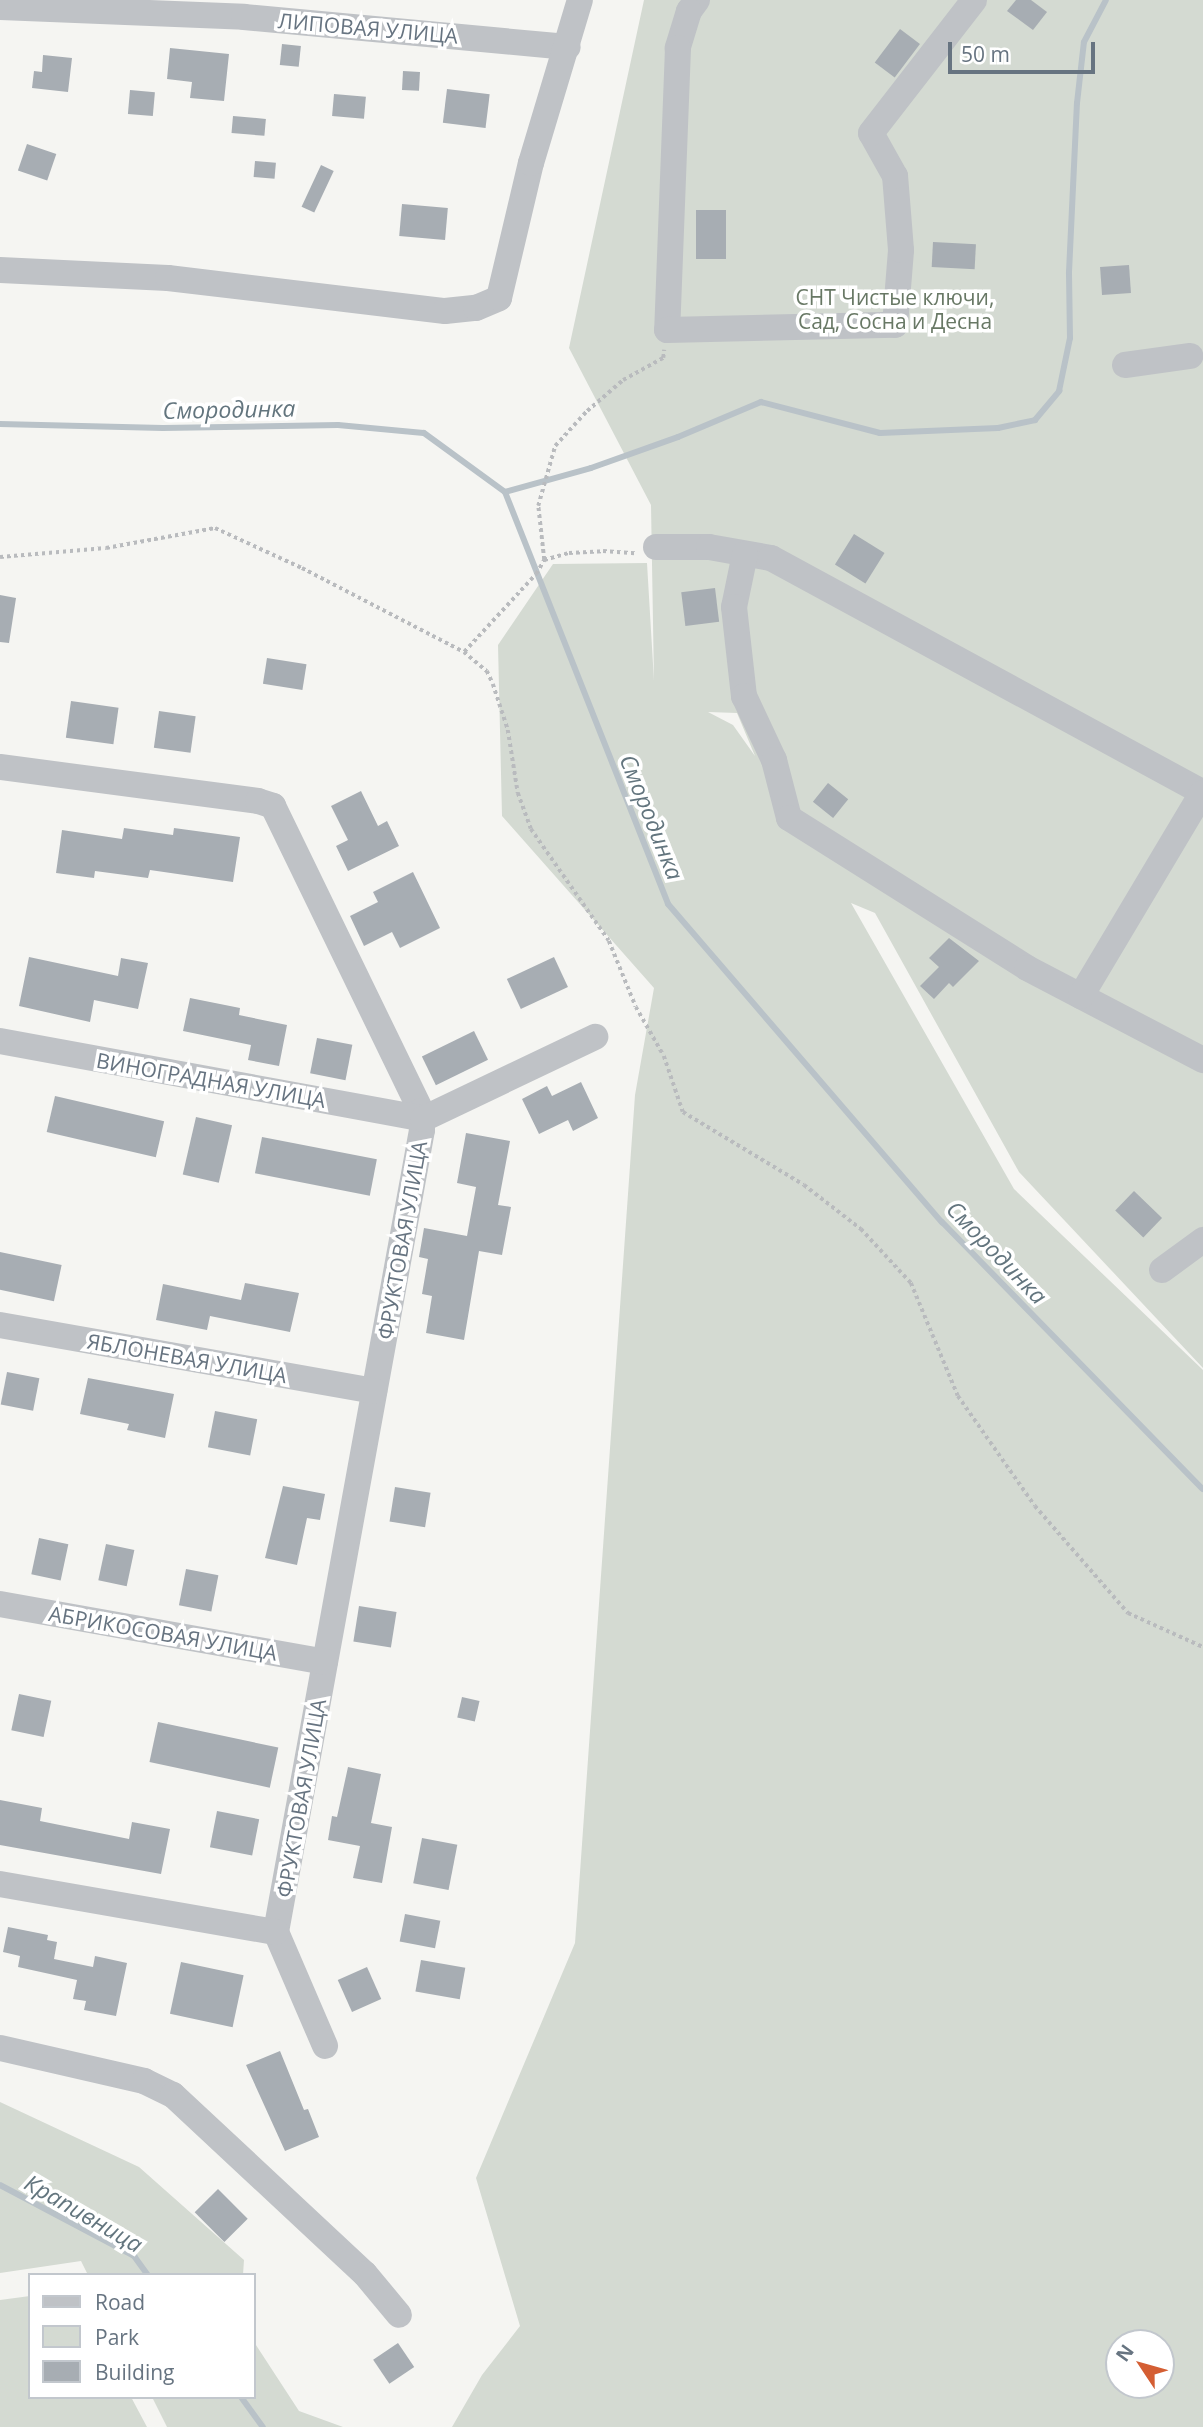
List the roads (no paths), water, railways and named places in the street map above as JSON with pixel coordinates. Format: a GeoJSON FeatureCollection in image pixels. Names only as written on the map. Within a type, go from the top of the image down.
{"type":"FeatureCollection","features":[{"type":"Feature","properties":{"kind":"street"},"geometry":{"type":"LineString","coordinates":[[0,270],[168,278],[445,311],[477,308],[499,298],[530,163],[568,47],[580,0]]}},
{"type":"Feature","properties":{"kind":"street"},"geometry":{"type":"LineString","coordinates":[[697,0],[689,11],[678,48],[667,330],[895,325],[901,250],[895,176],[871,133],[974,0]]}},
{"type":"Feature","properties":{"kind":"street","name":"ЛИПОВАЯ УЛИЦА"},"geometry":{"type":"LineString","coordinates":[[0,7],[244,17],[568,47]]}},
{"type":"Feature","properties":{"kind":"street"},"geometry":{"type":"LineString","coordinates":[[1125,365],[1190,356]]}},
{"type":"Feature","properties":{"kind":"street"},"geometry":{"type":"LineString","coordinates":[[656,547],[709,547],[771,558],[1203,793],[1081,996]]}},
{"type":"Feature","properties":{"kind":"street"},"geometry":{"type":"LineString","coordinates":[[745,554],[734,607],[744,696],[774,760],[789,818],[1027,968],[1203,1060]]}},
{"type":"Feature","properties":{"kind":"street","name":"ФРУКТОВАЯ УЛИЦА"},"geometry":{"type":"LineString","coordinates":[[0,767],[258,801],[273,806],[423,1119],[276,1933]]}},
{"type":"Feature","properties":{"kind":"street"},"geometry":{"type":"LineString","coordinates":[[423,1119],[595,1037]]}},
{"type":"Feature","properties":{"kind":"street","name":"ВИНОГРАДНАЯ УЛИЦА"},"geometry":{"type":"LineString","coordinates":[[0,1041],[423,1119]]}},
{"type":"Feature","properties":{"kind":"street"},"geometry":{"type":"LineString","coordinates":[[1162,1270],[1203,1240]]}},
{"type":"Feature","properties":{"kind":"street","name":"ЯБЛОНЕВАЯ УЛИЦА"},"geometry":{"type":"LineString","coordinates":[[0,1325],[374,1391]]}},
{"type":"Feature","properties":{"kind":"street","name":"АБРИКОСОВАЯ УЛИЦА"},"geometry":{"type":"LineString","coordinates":[[0,1604],[326,1662]]}},
{"type":"Feature","properties":{"kind":"street"},"geometry":{"type":"LineString","coordinates":[[0,1884],[276,1933],[325,2046]]}},
{"type":"Feature","properties":{"kind":"street"},"geometry":{"type":"LineString","coordinates":[[0,2048],[144,2081],[173,2095],[365,2274],[399,2315]]}},
{"type":"Feature","properties":{"kind":"waterway"},"geometry":{"type":"LineString","coordinates":[[505,492],[591,468],[678,437],[761,402],[880,433],[998,428],[1035,420],[1059,391],[1070,338],[1069,272],[1077,103],[1084,42],[1106,0]]}},
{"type":"Feature","properties":{"kind":"waterway","name":"Смородинка"},"geometry":{"type":"LineString","coordinates":[[0,424],[163,428],[338,425],[424,433],[505,492],[668,904],[942,1222],[1203,1489]]}},
{"type":"Feature","properties":{"kind":"waterway","name":"Крапивница"},"geometry":{"type":"LineString","coordinates":[[0,2185],[134,2256],[147,2273]]}},
{"type":"Feature","properties":{"kind":"waterway","name":"Крапивница"},"geometry":{"type":"LineString","coordinates":[[242,2399],[263,2427]]}},
{"type":"Feature","properties":{"kind":"park label","name":"СНТ Чистые ключи, Сад, Сосна и Десна"},"geometry":{"type":"Point","coordinates":[895,309]}}]}
